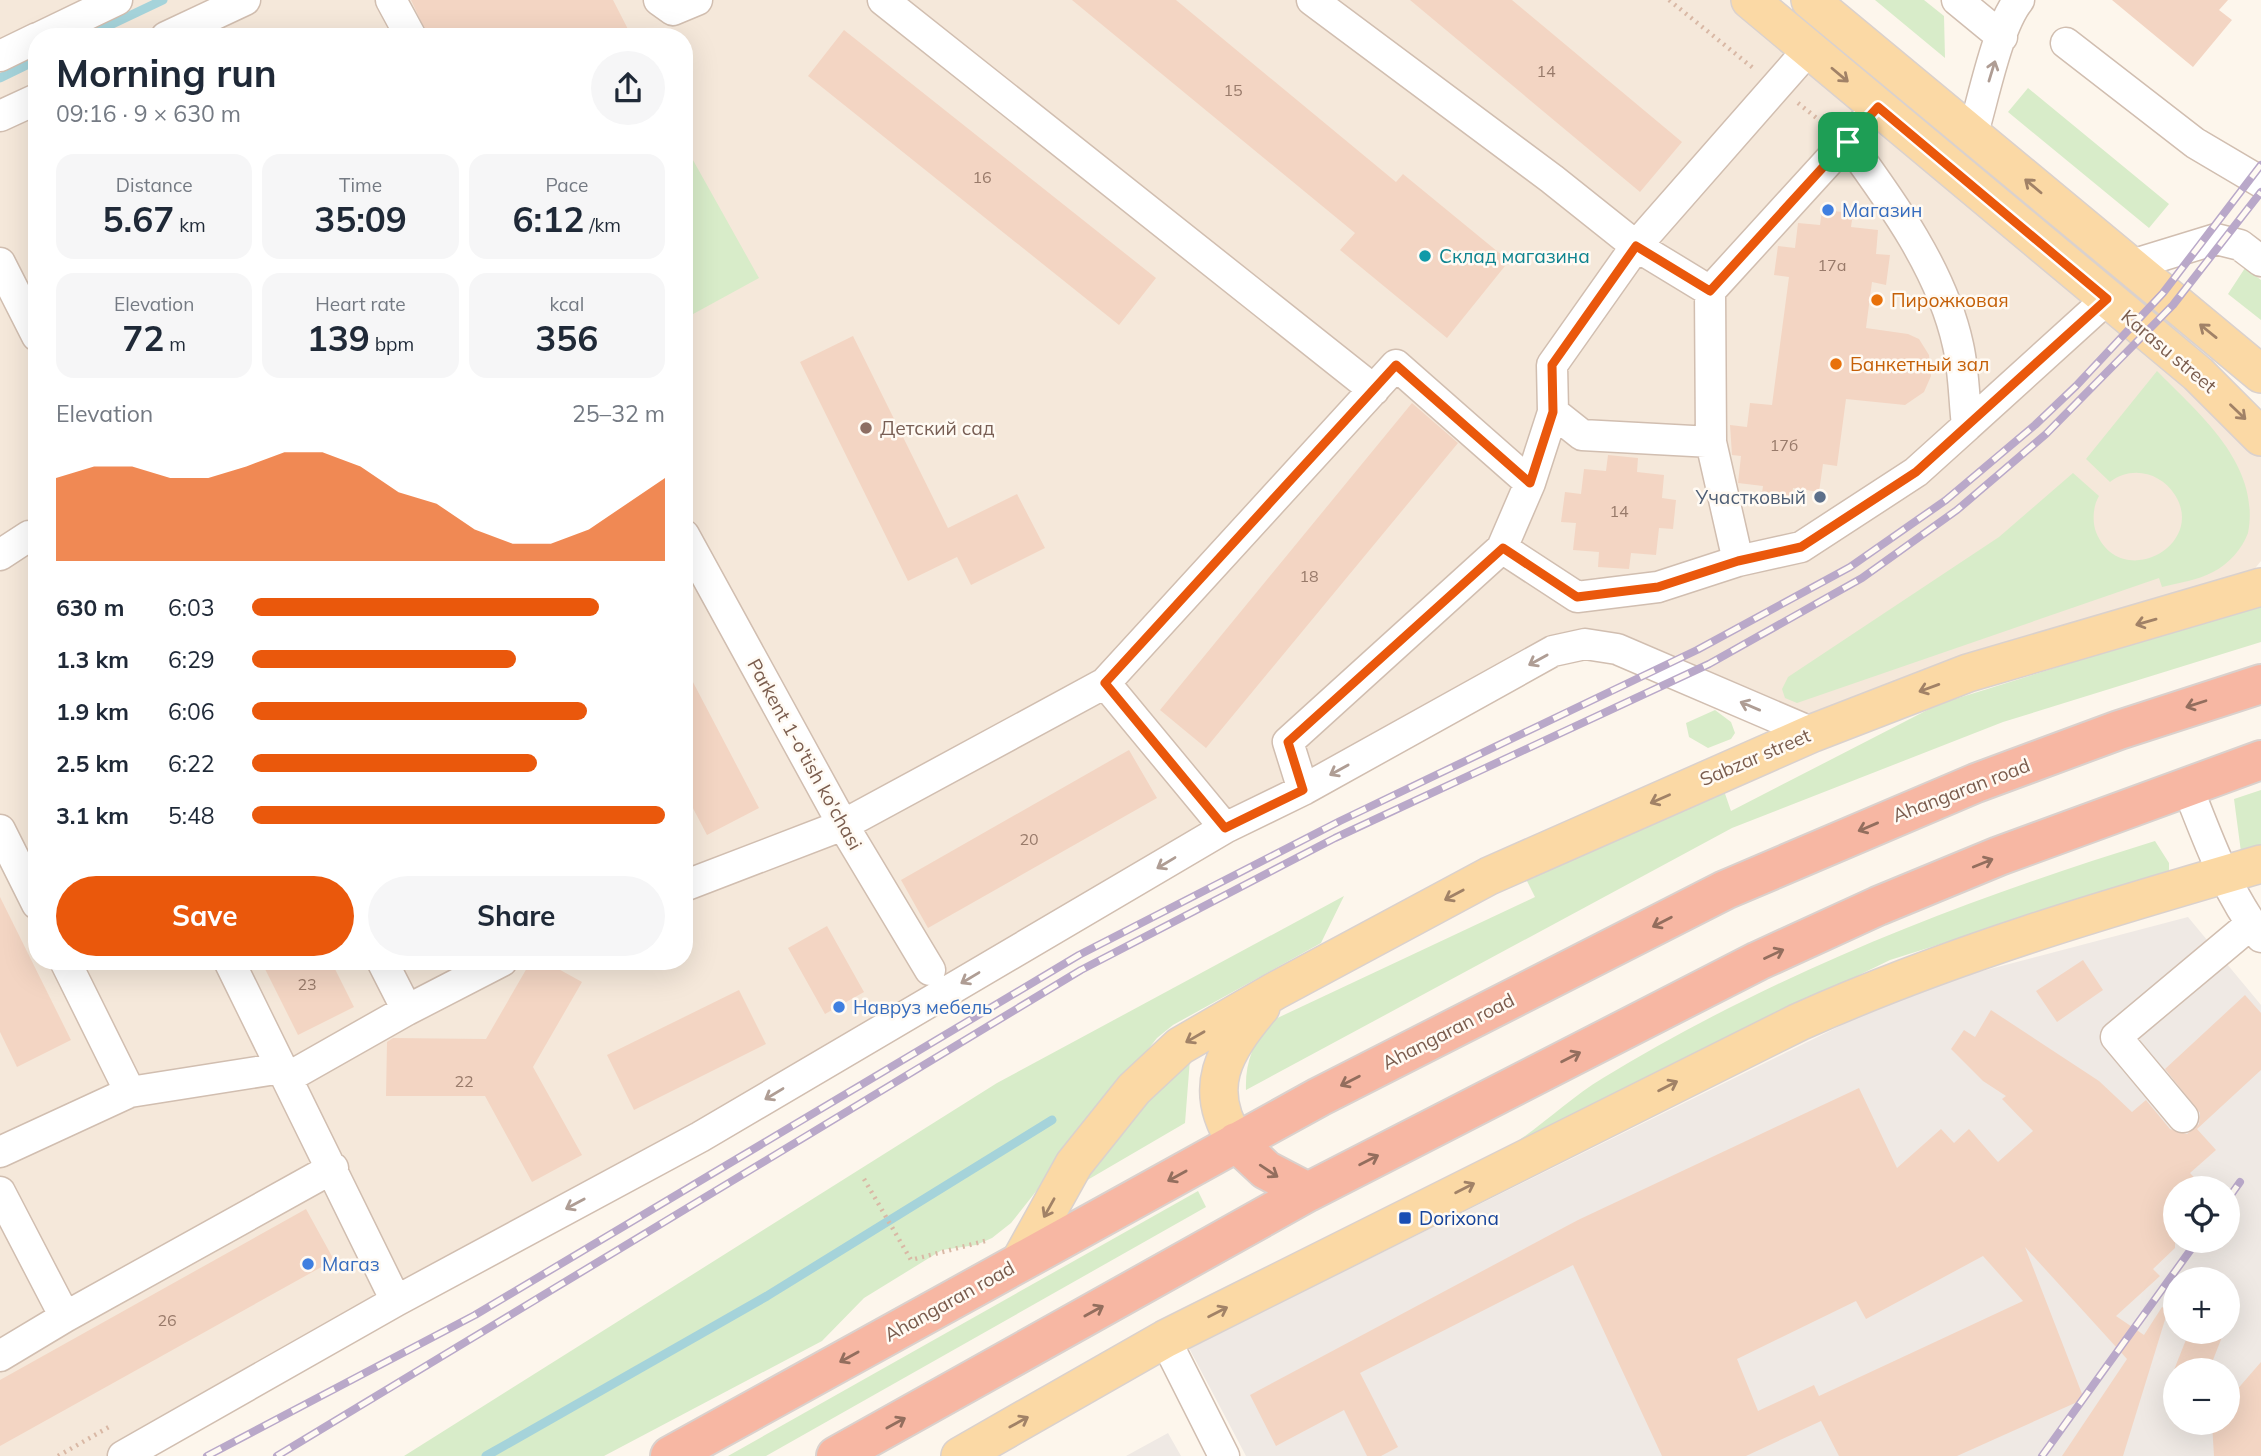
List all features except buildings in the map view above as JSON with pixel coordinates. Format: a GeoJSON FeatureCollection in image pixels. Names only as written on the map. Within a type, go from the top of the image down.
{"type":"FeatureCollection","features":[{"type":"Feature","properties":{"kind":"highway","name":"Ahangaran road"},"geometry":{"type":"LineString","coordinates":[[670,1456],[1319,1097],[1737,885],[1976,783],[2131,726],[2261,684]]}},
{"type":"Feature","properties":{"kind":"highway"},"geometry":{"type":"LineString","coordinates":[[836,1456],[1308,1192],[1806,939],[1987,861],[2261,760]]}},
{"type":"Feature","properties":{"kind":"highway"},"geometry":{"type":"LineString","coordinates":[[1236,1142],[1266,1170],[1308,1192]]}},
{"type":"Feature","properties":{"kind":"main road","name":"Karasu street"},"geometry":{"type":"LineString","coordinates":[[1750,0],[2198,374],[2261,437]]}},
{"type":"Feature","properties":{"kind":"main road","name":"Karasu street"},"geometry":{"type":"LineString","coordinates":[[1810,0],[2261,374]]}},
{"type":"Feature","properties":{"kind":"main road"},"geometry":{"type":"LineString","coordinates":[[2212,603],[2248,577],[2261,562]]}},
{"type":"Feature","properties":{"kind":"main road","name":"Sabzar street"},"geometry":{"type":"LineString","coordinates":[[1019,1263],[1074,1164],[1135,1089],[1180,1046],[1275,991],[1489,876],[1813,733],[1968,673],[2261,587]]}},
{"type":"Feature","properties":{"kind":"main road"},"geometry":{"type":"LineString","coordinates":[[960,1456],[1166,1339],[1741,1050],[1845,1001],[1978,951],[2261,864]]}},
{"type":"Feature","properties":{"kind":"main road"},"geometry":{"type":"LineString","coordinates":[[1236,1142],[1220,1105],[1218,1084],[1222,1063],[1245,1026],[1275,991]]}},
{"type":"Feature","properties":{"kind":"street"},"geometry":{"type":"LineString","coordinates":[[57,28],[117,0]]}},
{"type":"Feature","properties":{"kind":"street"},"geometry":{"type":"LineString","coordinates":[[178,28],[206,7],[245,0]]}},
{"type":"Feature","properties":{"kind":"street"},"geometry":{"type":"LineString","coordinates":[[391,0],[406,28]]}},
{"type":"Feature","properties":{"kind":"street"},"geometry":{"type":"LineString","coordinates":[[659,0],[673,9],[697,0]]}},
{"type":"Feature","properties":{"kind":"street"},"geometry":{"type":"LineString","coordinates":[[883,0],[1374,390]]}},
{"type":"Feature","properties":{"kind":"street"},"geometry":{"type":"LineString","coordinates":[[1312,0],[1636,246],[1710,291]]}},
{"type":"Feature","properties":{"kind":"street"},"geometry":{"type":"LineString","coordinates":[[1957,0],[2002,37]]}},
{"type":"Feature","properties":{"kind":"street"},"geometry":{"type":"LineString","coordinates":[[1972,136],[2002,37],[2012,9],[2019,0]]}},
{"type":"Feature","properties":{"kind":"street"},"geometry":{"type":"LineString","coordinates":[[0,56],[28,42]]}},
{"type":"Feature","properties":{"kind":"street"},"geometry":{"type":"LineString","coordinates":[[2066,43],[2195,143],[2261,182]]}},
{"type":"Feature","properties":{"kind":"street"},"geometry":{"type":"LineString","coordinates":[[1303,790],[1288,742],[1503,548],[1530,483],[1553,412],[1552,365],[1636,246],[1809,49]]}},
{"type":"Feature","properties":{"kind":"street"},"geometry":{"type":"LineString","coordinates":[[0,116],[28,103]]}},
{"type":"Feature","properties":{"kind":"street"},"geometry":{"type":"LineString","coordinates":[[1738,561],[1712,442],[1710,291],[1878,107]]}},
{"type":"Feature","properties":{"kind":"street"},"geometry":{"type":"LineString","coordinates":[[1848,142],[1905,219],[1942,300],[1958,345],[1967,426]]}},
{"type":"Feature","properties":{"kind":"street"},"geometry":{"type":"LineString","coordinates":[[2129,266],[2216,239],[2240,245],[2261,261]]}},
{"type":"Feature","properties":{"kind":"street"},"geometry":{"type":"LineString","coordinates":[[0,263],[28,318]]}},
{"type":"Feature","properties":{"kind":"street"},"geometry":{"type":"LineString","coordinates":[[1503,548],[1577,597],[1658,587],[1738,561],[1801,547],[1916,472],[2107,299]]}},
{"type":"Feature","properties":{"kind":"street"},"geometry":{"type":"LineString","coordinates":[[693,883],[843,825],[1105,683],[1396,365],[1530,483]]}},
{"type":"Feature","properties":{"kind":"street"},"geometry":{"type":"LineString","coordinates":[[1553,412],[1582,435],[1712,442]]}},
{"type":"Feature","properties":{"kind":"street"},"geometry":{"type":"LineString","coordinates":[[0,555],[28,537]]}},
{"type":"Feature","properties":{"kind":"street","name":"Parkent 1-o'tish ko'chasi"},"geometry":{"type":"LineString","coordinates":[[693,551],[843,825],[930,970]]}},
{"type":"Feature","properties":{"kind":"street"},"geometry":{"type":"LineString","coordinates":[[124,1456],[396,1301],[700,1138],[1225,828],[1303,790],[1553,651],[1585,644],[1617,649],[1813,733]]}},
{"type":"Feature","properties":{"kind":"street"},"geometry":{"type":"LineString","coordinates":[[1105,683],[1225,828]]}},
{"type":"Feature","properties":{"kind":"street"},"geometry":{"type":"LineString","coordinates":[[2183,1117],[2116,1037],[2256,930],[2222,875],[2187,786]]}},
{"type":"Feature","properties":{"kind":"street"},"geometry":{"type":"LineString","coordinates":[[0,830],[28,886]]}},
{"type":"Feature","properties":{"kind":"street"},"geometry":{"type":"LineString","coordinates":[[69,970],[130,1092]]}},
{"type":"Feature","properties":{"kind":"street"},"geometry":{"type":"LineString","coordinates":[[234,970],[396,1301]]}},
{"type":"Feature","properties":{"kind":"street"},"geometry":{"type":"LineString","coordinates":[[387,970],[407,1010]]}},
{"type":"Feature","properties":{"kind":"street"},"geometry":{"type":"LineString","coordinates":[[0,1152],[130,1092],[285,1073],[407,1010],[476,970]]}},
{"type":"Feature","properties":{"kind":"street"},"geometry":{"type":"LineString","coordinates":[[0,1356],[333,1168]]}},
{"type":"Feature","properties":{"kind":"street"},"geometry":{"type":"LineString","coordinates":[[0,1192],[65,1317]]}},
{"type":"Feature","properties":{"kind":"street"},"geometry":{"type":"LineString","coordinates":[[1166,1339],[1224,1456]]}},
{"type":"Feature","properties":{"kind":"path"},"geometry":{"type":"LineString","coordinates":[[864,1179],[911,1260],[987,1240]]}},
{"type":"Feature","properties":{"kind":"shaded area"},"geometry":{"type":"Polygon","coordinates":[[[0,0],[1750,0],[2261,437],[2261,561],[2248,577],[1813,733],[1585,644],[124,1456],[0,1456],[0,0]]]}},
{"type":"Feature","properties":{"kind":"shaded area"},"geometry":{"type":"Polygon","coordinates":[[[2188,917],[2261,1005],[2261,1456],[1246,1456],[1189,1348],[1860,1016],[1967,975],[2188,917]]]}},
{"type":"Feature","properties":{"kind":"shaded area"},"geometry":{"type":"Polygon","coordinates":[[[1168,1433],[1181,1456],[1126,1456],[1168,1433]]]}},
{"type":"Feature","properties":{"kind":"green space"},"geometry":{"type":"Polygon","coordinates":[[[1875,0],[1924,0],[1944,16],[1945,58],[1875,0]]]}},
{"type":"Feature","properties":{"kind":"green space"},"geometry":{"type":"Polygon","coordinates":[[[2028,88],[2169,204],[2149,228],[2008,112],[2028,88]]]}},
{"type":"Feature","properties":{"kind":"green space"},"geometry":{"type":"Polygon","coordinates":[[[693,160],[759,278],[693,314],[693,160]]]}},
{"type":"Feature","properties":{"kind":"green space"},"geometry":{"type":"Polygon","coordinates":[[[2245,268],[2261,280],[2261,320],[2228,294],[2245,268]]]}},
{"type":"Feature","properties":{"kind":"green space"},"geometry":{"type":"Polygon","coordinates":[[[2157,371],[2223,442],[2245,485],[2250,508],[2248,533],[2230,560],[2219,569],[2201,577],[2162,587],[2159,578],[1797,703],[1785,698],[1782,689],[1788,677],[1999,537],[2073,473],[2099,496],[2094,509],[2094,523],[2096,532],[2108,550],[2123,559],[2140,560],[2157,555],[2170,545],[2180,531],[2182,514],[2169,487],[2154,477],[2137,473],[2127,474],[2110,482],[2086,459],[2157,371]]]}},
{"type":"Feature","properties":{"kind":"green space"},"geometry":{"type":"Polygon","coordinates":[[[2261,604],[2261,642],[2003,722],[1732,828],[1246,1090],[1251,1053],[1271,1021],[1535,897],[1524,875],[1722,785],[1731,811],[1939,704],[2261,604]]]}},
{"type":"Feature","properties":{"kind":"green space"},"geometry":{"type":"Polygon","coordinates":[[[1715,710],[1731,722],[1735,733],[1731,739],[1708,748],[1689,737],[1686,723],[1715,710]]]}},
{"type":"Feature","properties":{"kind":"green space"},"geometry":{"type":"Polygon","coordinates":[[[2261,790],[2261,846],[2241,852],[2234,799],[2261,790]]]}},
{"type":"Feature","properties":{"kind":"green space"},"geometry":{"type":"Polygon","coordinates":[[[2155,841],[2169,863],[2169,872],[1890,960],[1518,1141],[1603,1078],[1668,1040],[1803,972],[1942,914],[2155,841]]]}},
{"type":"Feature","properties":{"kind":"green space"},"geometry":{"type":"Polygon","coordinates":[[[1344,896],[1321,943],[1173,1025],[1157,1038],[1011,1223],[992,1238],[976,1245],[942,1250],[864,1298],[822,1341],[604,1456],[404,1456],[997,1083],[1344,896]]]}},
{"type":"Feature","properties":{"kind":"green space"},"geometry":{"type":"Polygon","coordinates":[[[1190,1059],[1185,1123],[1072,1189],[1126,1118],[1190,1059]]]}},
{"type":"Feature","properties":{"kind":"green space"},"geometry":{"type":"Polygon","coordinates":[[[1198,1191],[1206,1207],[766,1456],[728,1456],[1198,1191]]]}},
{"type":"Feature","properties":{"kind":"waterway"},"geometry":{"type":"LineString","coordinates":[[104,28],[163,0]]}},
{"type":"Feature","properties":{"kind":"waterway"},"geometry":{"type":"LineString","coordinates":[[0,78],[28,64]]}},
{"type":"Feature","properties":{"kind":"waterway"},"geometry":{"type":"LineString","coordinates":[[486,1456],[767,1296],[1052,1120]]}},
{"type":"Feature","properties":{"kind":"railway"},"geometry":{"type":"LineString","coordinates":[[207,1456],[475,1315],[1079,955],[1340,821],[1697,650],[1850,567],[1946,500],[2035,425],[2076,386],[2163,293],[2261,165]]}},
{"type":"Feature","properties":{"kind":"railway"},"geometry":{"type":"LineString","coordinates":[[277,1456],[1081,970],[1335,838],[1709,664],[1862,578],[1957,510],[2046,434],[2173,305],[2261,192]]}},
{"type":"Feature","properties":{"kind":"railway"},"geometry":{"type":"LineString","coordinates":[[2042,1456],[2188,1253]]}},
{"type":"Feature","properties":{"kind":"place","name":"Магазин"},"geometry":{"type":"Point","coordinates":[1828,210]}},
{"type":"Feature","properties":{"kind":"place","name":"Склад магазина"},"geometry":{"type":"Point","coordinates":[1425,256]}},
{"type":"Feature","properties":{"kind":"place","name":"Пирожковая"},"geometry":{"type":"Point","coordinates":[1877,300]}},
{"type":"Feature","properties":{"kind":"place","name":"Банкетный зал"},"geometry":{"type":"Point","coordinates":[1836,364]}},
{"type":"Feature","properties":{"kind":"place","name":"Детский сад"},"geometry":{"type":"Point","coordinates":[866,428]}},
{"type":"Feature","properties":{"kind":"place","name":"Участковый"},"geometry":{"type":"Point","coordinates":[1820,497]}},
{"type":"Feature","properties":{"kind":"place","name":"Навруз мебель"},"geometry":{"type":"Point","coordinates":[839,1007]}},
{"type":"Feature","properties":{"kind":"place","name":"Dorixona"},"geometry":{"type":"Point","coordinates":[1405,1218]}},
{"type":"Feature","properties":{"kind":"place","name":"Магаз"},"geometry":{"type":"Point","coordinates":[308,1264]}},
{"type":"Feature","properties":{"kind":"route"},"geometry":{"type":"LineString","coordinates":[[1878,107],[2107,299],[1916,472],[1801,547],[1738,561],[1658,587],[1577,597],[1503,548],[1288,742],[1303,790],[1225,828],[1105,683],[1396,365],[1530,483],[1553,412],[1552,365],[1636,246],[1710,291],[1848,142],[1878,107]]}}]}
